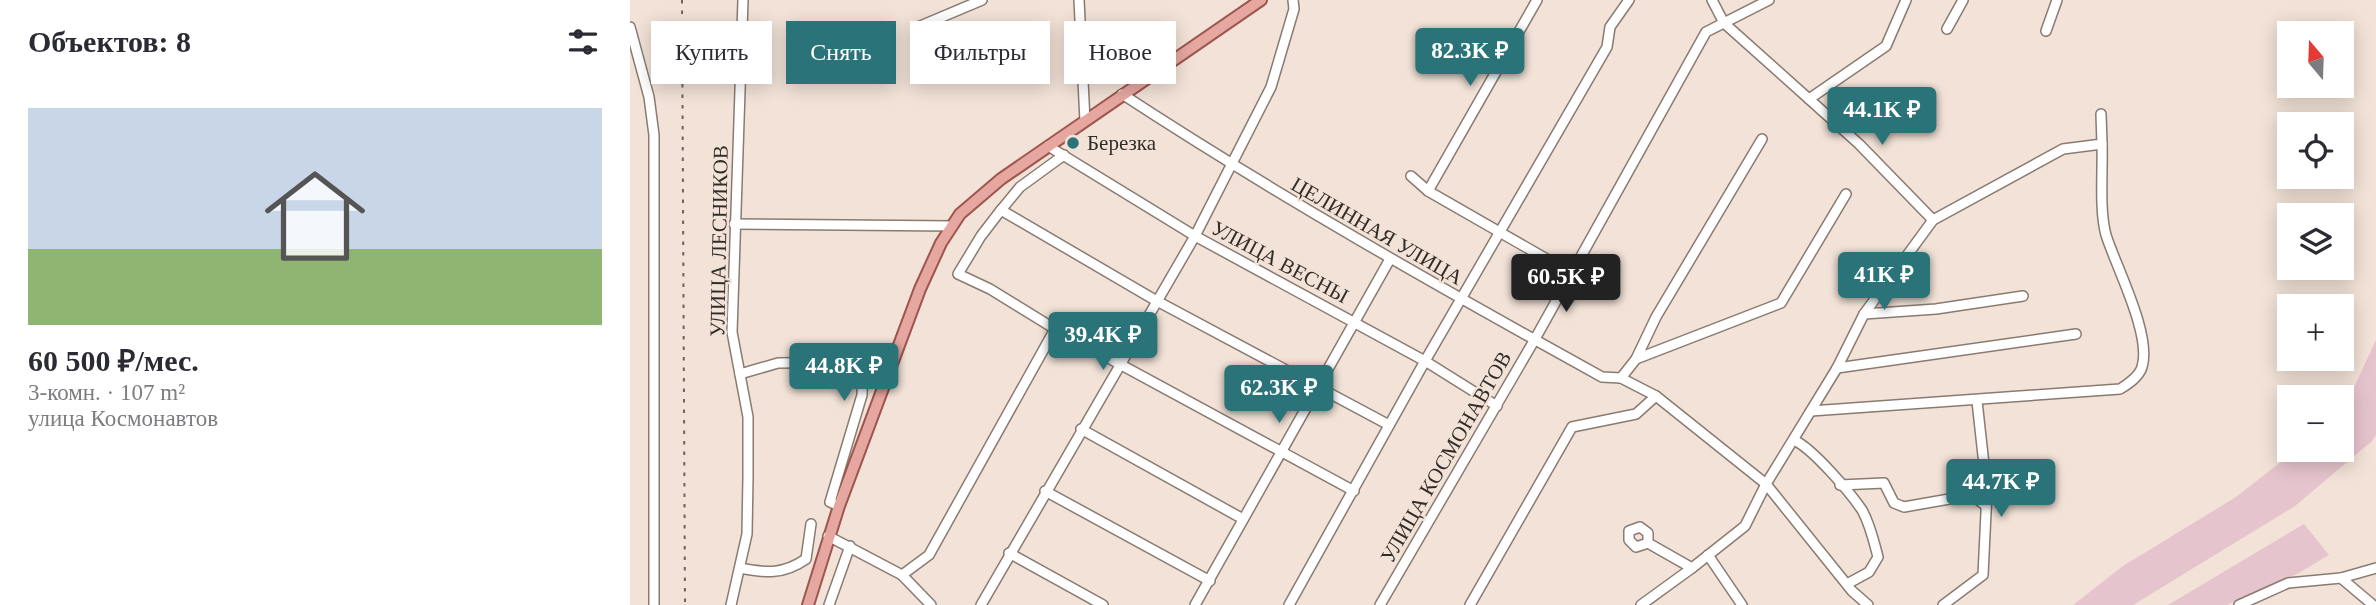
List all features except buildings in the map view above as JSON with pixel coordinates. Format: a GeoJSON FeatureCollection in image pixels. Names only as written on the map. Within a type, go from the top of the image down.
{"type":"FeatureCollection","features":[{"type":"Feature","properties":{"kind":"main road"},"geometry":{"type":"LineString","coordinates":[[808,605],[828,536],[920,289],[952,226],[974,200],[1122,94],[1261,0]]}},
{"type":"Feature","properties":{"kind":"street","name":"УЛИЦА ЛЕСНИКОВ"},"geometry":{"type":"LineString","coordinates":[[731,605],[747,534],[748,417],[732,332],[743,0]]}},
{"type":"Feature","properties":{"kind":"street"},"geometry":{"type":"LineString","coordinates":[[932,21],[982,0]]}},
{"type":"Feature","properties":{"kind":"street"},"geometry":{"type":"LineString","coordinates":[[1080,0],[1085,121]]}},
{"type":"Feature","properties":{"kind":"street"},"geometry":{"type":"LineString","coordinates":[[981,605],[1155,300],[1195,236],[1229,164],[1271,87],[1294,9],[1293,0]]}},
{"type":"Feature","properties":{"kind":"street"},"geometry":{"type":"LineString","coordinates":[[1429,191],[1537,0]]}},
{"type":"Feature","properties":{"kind":"street"},"geometry":{"type":"LineString","coordinates":[[1289,605],[1425,361],[1607,47],[1610,27],[1629,0]]}},
{"type":"Feature","properties":{"kind":"street"},"geometry":{"type":"LineString","coordinates":[[1712,0],[1724,23],[1859,144],[1933,220]]}},
{"type":"Feature","properties":{"kind":"street","name":"УЛИЦА КОСМОНАВТОВ"},"geometry":{"type":"LineString","coordinates":[[1380,605],[1497,407],[1706,32],[1769,0]]}},
{"type":"Feature","properties":{"kind":"street"},"geometry":{"type":"LineString","coordinates":[[1809,99],[1886,46],[1906,0]]}},
{"type":"Feature","properties":{"kind":"street"},"geometry":{"type":"LineString","coordinates":[[1947,29],[1963,0]]}},
{"type":"Feature","properties":{"kind":"street"},"geometry":{"type":"LineString","coordinates":[[2046,31],[2057,0]]}},
{"type":"Feature","properties":{"kind":"street"},"geometry":{"type":"LineString","coordinates":[[630,27],[649,97],[654,135],[654,605]]}},
{"type":"Feature","properties":{"kind":"street","name":"ЦЕЛИННАЯ УЛИЦА"},"geometry":{"type":"LineString","coordinates":[[1122,94],[1229,164],[1461,300],[1602,377],[1621,378],[1656,396],[1766,484],[1847,584],[1868,605]]}},
{"type":"Feature","properties":{"kind":"street"},"geometry":{"type":"LineString","coordinates":[[1811,411],[2120,389],[2142,369],[2144,349],[2127,283],[2105,232],[2101,114]]}},
{"type":"Feature","properties":{"kind":"street"},"geometry":{"type":"LineString","coordinates":[[1621,378],[1636,359],[1656,317],[1762,139]]}},
{"type":"Feature","properties":{"kind":"street"},"geometry":{"type":"LineString","coordinates":[[1641,605],[1745,526],[1766,484],[1837,368],[1864,314],[1933,220],[2063,149],[2102,144]]}},
{"type":"Feature","properties":{"kind":"street","name":"УЛИЦА ВЕСНЫ"},"geometry":{"type":"LineString","coordinates":[[1048,146],[1195,236],[1425,361],[1497,407]]}},
{"type":"Feature","properties":{"kind":"street"},"geometry":{"type":"LineString","coordinates":[[1063,155],[1020,187],[981,236],[958,274],[990,289],[1055,329],[1354,491]]}},
{"type":"Feature","properties":{"kind":"street"},"geometry":{"type":"LineString","coordinates":[[1411,176],[1429,191],[1571,273]]}},
{"type":"Feature","properties":{"kind":"street"},"geometry":{"type":"LineString","coordinates":[[1636,359],[1780,303],[1846,194]]}},
{"type":"Feature","properties":{"kind":"street"},"geometry":{"type":"LineString","coordinates":[[1001,210],[1155,300],[1389,425]]}},
{"type":"Feature","properties":{"kind":"street"},"geometry":{"type":"LineString","coordinates":[[734,223],[952,226]]}},
{"type":"Feature","properties":{"kind":"street"},"geometry":{"type":"LineString","coordinates":[[1195,605],[1390,259]]}},
{"type":"Feature","properties":{"kind":"street"},"geometry":{"type":"LineString","coordinates":[[1864,314],[1936,309],[2023,296]]}},
{"type":"Feature","properties":{"kind":"street"},"geometry":{"type":"LineString","coordinates":[[902,575],[929,555],[1055,329]]}},
{"type":"Feature","properties":{"kind":"street"},"geometry":{"type":"LineString","coordinates":[[1837,368],[2076,334]]}},
{"type":"Feature","properties":{"kind":"street"},"geometry":{"type":"LineString","coordinates":[[740,374],[778,363],[863,362],[862,395],[830,502],[839,506]]}},
{"type":"Feature","properties":{"kind":"street"},"geometry":{"type":"LineString","coordinates":[[1469,605],[1572,427],[1636,414],[1656,396]]}},
{"type":"Feature","properties":{"kind":"street"},"geometry":{"type":"LineString","coordinates":[[1943,605],[1983,575],[1986,506],[1976,401]]}},
{"type":"Feature","properties":{"kind":"street"},"geometry":{"type":"LineString","coordinates":[[1081,429],[1243,519]]}},
{"type":"Feature","properties":{"kind":"street"},"geometry":{"type":"LineString","coordinates":[[1794,440],[1808,447],[1862,511],[1878,557],[1869,572],[1847,584]]}},
{"type":"Feature","properties":{"kind":"street"},"geometry":{"type":"LineString","coordinates":[[1840,485],[1884,483],[1894,503],[1904,507],[1972,495],[1986,506]]}},
{"type":"Feature","properties":{"kind":"street"},"geometry":{"type":"LineString","coordinates":[[1045,491],[1210,581]]}},
{"type":"Feature","properties":{"kind":"street"},"geometry":{"type":"LineString","coordinates":[[740,568],[769,573],[797,565],[806,559],[811,524]]}},
{"type":"Feature","properties":{"kind":"street"},"geometry":{"type":"LineString","coordinates":[[828,536],[902,575],[931,605]]}},
{"type":"Feature","properties":{"kind":"street"},"geometry":{"type":"LineString","coordinates":[[1648,543],[1692,568]]}},
{"type":"Feature","properties":{"kind":"street"},"geometry":{"type":"LineString","coordinates":[[829,605],[850,546]]}},
{"type":"Feature","properties":{"kind":"street"},"geometry":{"type":"LineString","coordinates":[[1009,554],[1103,605]]}},
{"type":"Feature","properties":{"kind":"street"},"geometry":{"type":"LineString","coordinates":[[1709,555],[1742,605]]}},
{"type":"Feature","properties":{"kind":"street"},"geometry":{"type":"LineString","coordinates":[[2239,605],[2252,603],[2288,583],[2342,578],[2376,568]]}},
{"type":"Feature","properties":{"kind":"street"},"geometry":{"type":"LineString","coordinates":[[2342,578],[2373,605]]}},
{"type":"Feature","properties":{"kind":"shaded area"},"geometry":{"type":"Polygon","coordinates":[[[2376,340],[2376,435],[2354,456],[2354,387],[2376,340]]]}},
{"type":"Feature","properties":{"kind":"shaded area"},"geometry":{"type":"Polygon","coordinates":[[[2281,462],[2347,462],[2295,506],[2133,605],[2073,605],[2123,566],[2236,497],[2281,462]]]}},
{"type":"Feature","properties":{"kind":"shaded area"},"geometry":{"type":"Polygon","coordinates":[[[2304,524],[2329,555],[2297,574],[2227,605],[2168,605],[2304,524]]]}},
{"type":"Feature","properties":{"kind":"railway"},"geometry":{"type":"LineString","coordinates":[[682,0],[685,605]]}},
{"type":"Feature","properties":{"kind":"place","name":"Березка"},"geometry":{"type":"Point","coordinates":[1073,143]}}]}
